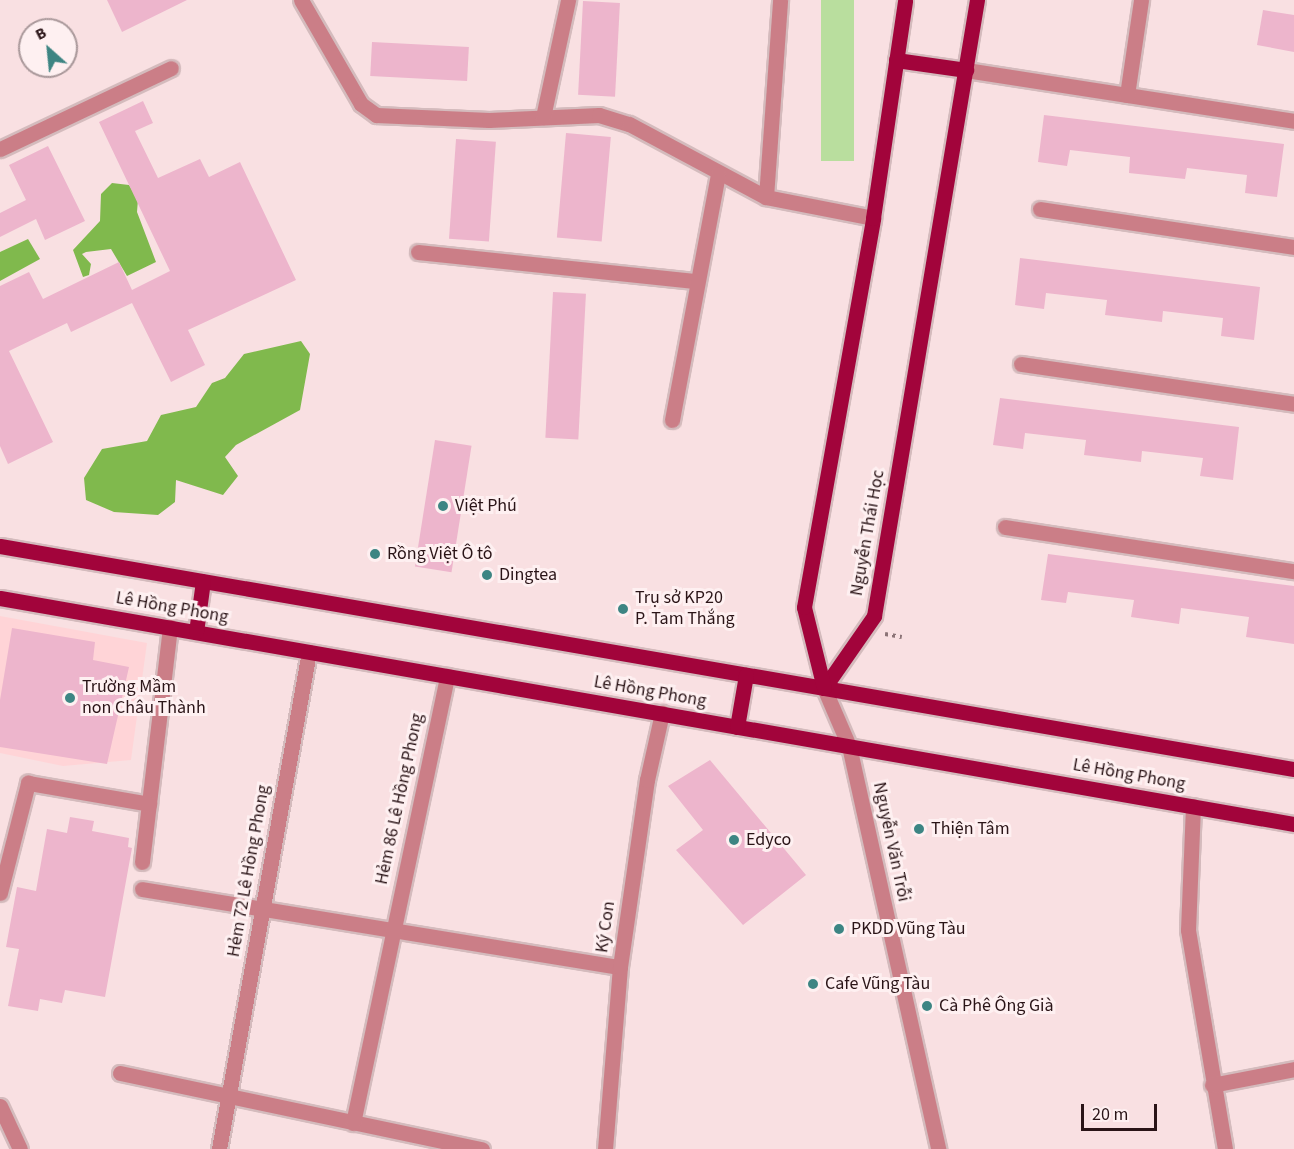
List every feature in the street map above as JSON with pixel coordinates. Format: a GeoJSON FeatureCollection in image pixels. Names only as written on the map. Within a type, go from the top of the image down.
{"type":"FeatureCollection","features":[{"type":"Feature","properties":{"kind":"main road"},"geometry":{"type":"LineString","coordinates":[[824,688],[804,607],[873,218],[905,0]]}},
{"type":"Feature","properties":{"kind":"main road","name":"Nguyễn Thái Học"},"geometry":{"type":"LineString","coordinates":[[824,688],[874,616],[977,0]]}},
{"type":"Feature","properties":{"kind":"main road"},"geometry":{"type":"LineString","coordinates":[[896,60],[966,70]]}},
{"type":"Feature","properties":{"kind":"main road","name":"Lê Hồng Phong"},"geometry":{"type":"LineString","coordinates":[[0,546],[1294,769]]}},
{"type":"Feature","properties":{"kind":"main road"},"geometry":{"type":"LineString","coordinates":[[196,632],[203,581]]}},
{"type":"Feature","properties":{"kind":"main road","name":"Lê Hồng Phong"},"geometry":{"type":"LineString","coordinates":[[0,598],[1294,824]]}},
{"type":"Feature","properties":{"kind":"main road"},"geometry":{"type":"LineString","coordinates":[[737,726],[746,675]]}},
{"type":"Feature","properties":{"kind":"street"},"geometry":{"type":"LineString","coordinates":[[302,0],[361,104],[376,115],[543,117],[599,115],[629,124],[718,174],[766,197],[873,218]]}},
{"type":"Feature","properties":{"kind":"street"},"geometry":{"type":"LineString","coordinates":[[543,117],[568,0]]}},
{"type":"Feature","properties":{"kind":"street"},"geometry":{"type":"LineString","coordinates":[[766,197],[780,0]]}},
{"type":"Feature","properties":{"kind":"street"},"geometry":{"type":"LineString","coordinates":[[1127,94],[1141,0]]}},
{"type":"Feature","properties":{"kind":"street"},"geometry":{"type":"LineString","coordinates":[[0,149],[171,68]]}},
{"type":"Feature","properties":{"kind":"street"},"geometry":{"type":"LineString","coordinates":[[966,70],[1294,121]]}},
{"type":"Feature","properties":{"kind":"street"},"geometry":{"type":"LineString","coordinates":[[672,420],[696,281],[718,174]]}},
{"type":"Feature","properties":{"kind":"street"},"geometry":{"type":"LineString","coordinates":[[1040,209],[1294,247]]}},
{"type":"Feature","properties":{"kind":"street"},"geometry":{"type":"LineString","coordinates":[[418,252],[696,281]]}},
{"type":"Feature","properties":{"kind":"street"},"geometry":{"type":"LineString","coordinates":[[1021,364],[1294,404]]}},
{"type":"Feature","properties":{"kind":"street"},"geometry":{"type":"LineString","coordinates":[[1005,527],[1294,571]]}},
{"type":"Feature","properties":{"kind":"street"},"geometry":{"type":"LineString","coordinates":[[142,862],[170,627]]}},
{"type":"Feature","properties":{"kind":"street","name":"Hẻm 72 Lê Hồng Phong"},"geometry":{"type":"LineString","coordinates":[[219,1149],[309,652]]}},
{"type":"Feature","properties":{"kind":"street","name":"Hẻm 86 Lê Hồng Phong"},"geometry":{"type":"LineString","coordinates":[[353,1123],[391,930],[447,676]]}},
{"type":"Feature","properties":{"kind":"street","name":"Nguyễn Văn Trỗi"},"geometry":{"type":"LineString","coordinates":[[824,688],[849,746],[938,1149]]}},
{"type":"Feature","properties":{"kind":"street","name":"Ký Con"},"geometry":{"type":"LineString","coordinates":[[604,1149],[620,967],[647,780],[662,713]]}},
{"type":"Feature","properties":{"kind":"street"},"geometry":{"type":"LineString","coordinates":[[1,885],[28,783],[149,804]]}},
{"type":"Feature","properties":{"kind":"street"},"geometry":{"type":"LineString","coordinates":[[1193,806],[1188,930],[1212,1085],[1225,1149]]}},
{"type":"Feature","properties":{"kind":"street"},"geometry":{"type":"LineString","coordinates":[[142,889],[620,967]]}},
{"type":"Feature","properties":{"kind":"street"},"geometry":{"type":"LineString","coordinates":[[1212,1085],[1294,1069]]}},
{"type":"Feature","properties":{"kind":"street"},"geometry":{"type":"LineString","coordinates":[[120,1073],[482,1149]]}},
{"type":"Feature","properties":{"kind":"street"},"geometry":{"type":"LineString","coordinates":[[0,1106],[20,1149]]}},
{"type":"Feature","properties":{"kind":"shaded area","name":"Trường Mầm non Châu Thành"},"geometry":{"type":"Polygon","coordinates":[[[0,616],[147,643],[131,760],[63,766],[0,753],[0,616]]]}},
{"type":"Feature","properties":{"kind":"green space"},"geometry":{"type":"Polygon","coordinates":[[[821,0],[854,0],[854,161],[821,161],[821,0]]]}},
{"type":"Feature","properties":{"kind":"green space"},"geometry":{"type":"Polygon","coordinates":[[[112,183],[129,185],[138,199],[137,212],[156,262],[127,276],[111,249],[86,252],[82,254],[91,264],[89,275],[83,277],[73,250],[100,221],[101,194],[112,183]]]}},
{"type":"Feature","properties":{"kind":"green space"},"geometry":{"type":"Polygon","coordinates":[[[28,239],[40,259],[0,281],[0,252],[28,239]]]}},
{"type":"Feature","properties":{"kind":"green space"},"geometry":{"type":"Polygon","coordinates":[[[301,341],[310,354],[300,410],[236,445],[225,457],[238,476],[223,495],[176,480],[175,502],[158,515],[114,512],[86,500],[84,478],[102,449],[147,441],[161,415],[196,407],[212,383],[225,378],[244,354],[301,341]]]}},
{"type":"Feature","properties":{"kind":"building"},"geometry":{"type":"Polygon","coordinates":[[[107,0],[187,0],[122,32],[107,0]]]}},
{"type":"Feature","properties":{"kind":"building"},"geometry":{"type":"Polygon","coordinates":[[[583,1],[620,3],[615,97],[578,95],[583,1]]]}},
{"type":"Feature","properties":{"kind":"building"},"geometry":{"type":"Polygon","coordinates":[[[1263,10],[1294,15],[1294,52],[1257,45],[1263,10]]]}},
{"type":"Feature","properties":{"kind":"building"},"geometry":{"type":"Polygon","coordinates":[[[372,42],[469,47],[467,81],[370,76],[372,42]]]}},
{"type":"Feature","properties":{"kind":"building"},"geometry":{"type":"Polygon","coordinates":[[[143,101],[153,123],[135,131],[158,178],[200,159],[209,177],[240,162],[296,280],[188,330],[205,365],[171,382],[132,303],[71,332],[67,323],[9,351],[53,442],[8,464],[0,446],[0,286],[29,272],[43,299],[119,262],[132,290],[170,271],[99,122],[143,101]]]}},
{"type":"Feature","properties":{"kind":"building"},"geometry":{"type":"Polygon","coordinates":[[[1044,115],[1284,144],[1277,197],[1245,193],[1247,175],[1187,168],[1185,179],[1129,173],[1130,157],[1070,150],[1067,166],[1038,162],[1044,115]]]}},
{"type":"Feature","properties":{"kind":"building"},"geometry":{"type":"Polygon","coordinates":[[[566,133],[611,137],[602,242],[557,238],[566,133]]]}},
{"type":"Feature","properties":{"kind":"building"},"geometry":{"type":"Polygon","coordinates":[[[456,139],[496,142],[489,242],[449,239],[456,139]]]}},
{"type":"Feature","properties":{"kind":"building"},"geometry":{"type":"Polygon","coordinates":[[[48,146],[85,221],[45,240],[36,219],[0,237],[0,213],[26,200],[9,165],[48,146]]]}},
{"type":"Feature","properties":{"kind":"building"},"geometry":{"type":"Polygon","coordinates":[[[1020,258],[1260,287],[1254,340],[1221,336],[1223,318],[1163,311],[1162,322],[1105,315],[1107,300],[1046,293],[1044,309],[1015,305],[1020,258]]]}},
{"type":"Feature","properties":{"kind":"building"},"geometry":{"type":"Polygon","coordinates":[[[553,292],[586,294],[578,440],[545,438],[553,292]]]}},
{"type":"Feature","properties":{"kind":"building"},"geometry":{"type":"Polygon","coordinates":[[[1000,398],[1239,427],[1233,480],[1200,476],[1203,458],[1142,451],[1141,462],[1084,455],[1086,440],[1025,433],[1023,449],[993,445],[1000,398]]]}},
{"type":"Feature","properties":{"kind":"building","name":"Việt Phú"},"geometry":{"type":"Polygon","coordinates":[[[435,440],[472,446],[452,572],[415,566],[435,440]]]}},
{"type":"Feature","properties":{"kind":"building"},"geometry":{"type":"Polygon","coordinates":[[[1048,554],[1294,586],[1294,644],[1246,637],[1249,617],[1181,608],[1179,624],[1131,617],[1134,600],[1068,592],[1066,603],[1041,600],[1048,554]]]}},
{"type":"Feature","properties":{"kind":"building","name":"Trường Mầm non Châu Thành"},"geometry":{"type":"Polygon","coordinates":[[[12,628],[95,642],[93,660],[129,667],[107,764],[0,747],[0,700],[12,628]]]}},
{"type":"Feature","properties":{"kind":"building","name":"Edyco"},"geometry":{"type":"Polygon","coordinates":[[[710,760],[806,875],[743,925],[676,850],[703,830],[668,786],[710,760]]]}},
{"type":"Feature","properties":{"kind":"building"},"geometry":{"type":"Polygon","coordinates":[[[70,817],[94,821],[92,831],[129,838],[128,847],[132,848],[105,997],[65,990],[62,1003],[40,999],[38,1011],[8,1006],[19,949],[6,947],[17,887],[36,891],[47,829],[67,833],[70,817]]]}},
{"type":"Feature","properties":{"kind":"place","name":"Việt Phú"},"geometry":{"type":"Point","coordinates":[443,506]}},
{"type":"Feature","properties":{"kind":"place","name":"Rồng Việt Ô tô"},"geometry":{"type":"Point","coordinates":[375,554]}},
{"type":"Feature","properties":{"kind":"place","name":"Dingtea"},"geometry":{"type":"Point","coordinates":[487,575]}},
{"type":"Feature","properties":{"kind":"place","name":"Trụ sở KP20 P. Tam Thắng"},"geometry":{"type":"Point","coordinates":[623,609]}},
{"type":"Feature","properties":{"kind":"place","name":"Trường Mầm non Châu Thành"},"geometry":{"type":"Point","coordinates":[70,698]}},
{"type":"Feature","properties":{"kind":"place","name":"Thiện Tâm"},"geometry":{"type":"Point","coordinates":[919,829]}},
{"type":"Feature","properties":{"kind":"place","name":"Edyco"},"geometry":{"type":"Point","coordinates":[734,840]}},
{"type":"Feature","properties":{"kind":"place","name":"PKDD Vũng Tàu"},"geometry":{"type":"Point","coordinates":[839,929]}},
{"type":"Feature","properties":{"kind":"place","name":"Cafe Vũng Tàu"},"geometry":{"type":"Point","coordinates":[813,984]}},
{"type":"Feature","properties":{"kind":"place","name":"Cà Phê Ông Già"},"geometry":{"type":"Point","coordinates":[927,1006]}}]}
